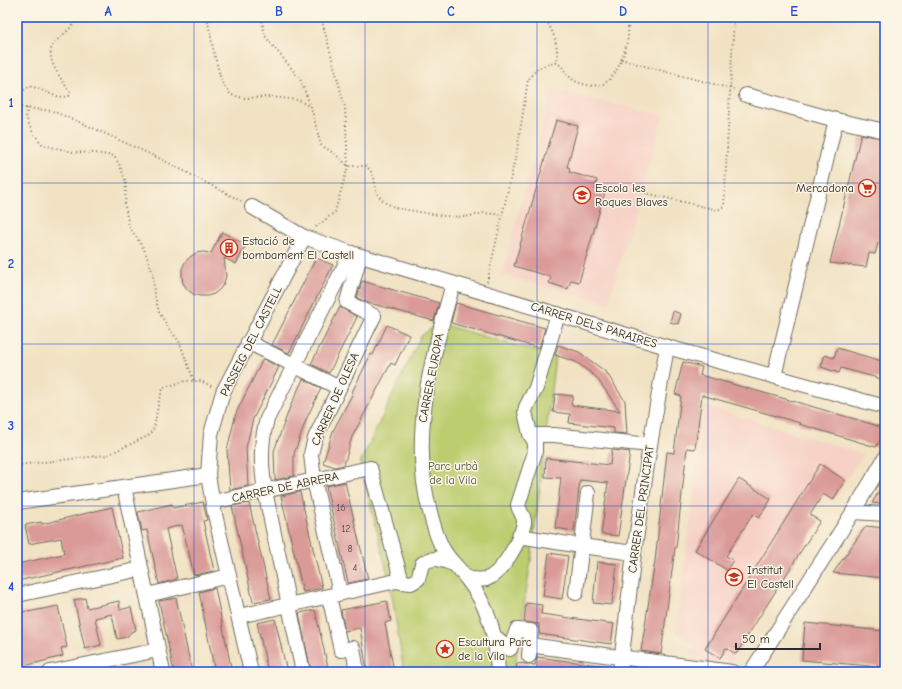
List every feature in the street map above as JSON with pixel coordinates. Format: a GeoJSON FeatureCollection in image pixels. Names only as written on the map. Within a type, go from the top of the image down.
{"type":"FeatureCollection","features":[{"type":"Feature","properties":{"kind":"street"},"geometry":{"type":"LineString","coordinates":[[746,95],[836,120],[885,131]]}},
{"type":"Feature","properties":{"kind":"street"},"geometry":{"type":"LineString","coordinates":[[774,376],[836,120]]}},
{"type":"Feature","properties":{"kind":"street"},"geometry":{"type":"LineString","coordinates":[[252,207],[304,237]]}},
{"type":"Feature","properties":{"kind":"street","name":"CARRER DELS PARAIRES"},"geometry":{"type":"LineString","coordinates":[[304,237],[355,255],[667,347],[885,407]]}},
{"type":"Feature","properties":{"kind":"street","name":"PASSEIG DEL CASTELL"},"geometry":{"type":"LineString","coordinates":[[251,672],[208,475],[212,434],[223,392],[304,237]]}},
{"type":"Feature","properties":{"kind":"street"},"geometry":{"type":"LineString","coordinates":[[303,672],[265,491],[261,462],[264,430],[274,405],[294,365],[355,255]]}},
{"type":"Feature","properties":{"kind":"street","name":"CARRER DE OLESA"},"geometry":{"type":"LineString","coordinates":[[355,255],[347,302],[374,316],[315,438],[311,454],[314,480],[334,594],[341,650],[353,648],[358,672]]}},
{"type":"Feature","properties":{"kind":"street","name":"CARRER EUROPA"},"geometry":{"type":"LineString","coordinates":[[453,284],[432,364],[422,420],[422,472],[433,523],[443,549],[467,578],[488,613],[494,638],[498,672]]}},
{"type":"Feature","properties":{"kind":"street"},"geometry":{"type":"LineString","coordinates":[[467,578],[485,579],[494,574],[505,564],[519,536],[524,522],[523,514],[518,508],[518,505],[535,452],[535,442],[531,435],[525,412],[536,388],[558,314]]}},
{"type":"Feature","properties":{"kind":"street"},"geometry":{"type":"LineString","coordinates":[[248,342],[339,388]]}},
{"type":"Feature","properties":{"kind":"street","name":"CARRER DEL PRINCIPAT"},"geometry":{"type":"LineString","coordinates":[[620,672],[634,553],[650,445],[667,347]]}},
{"type":"Feature","properties":{"kind":"street"},"geometry":{"type":"LineString","coordinates":[[531,435],[554,435],[650,445]]}},
{"type":"Feature","properties":{"kind":"street"},"geometry":{"type":"LineString","coordinates":[[751,672],[853,512],[885,458]]}},
{"type":"Feature","properties":{"kind":"street","name":"CARRER DE ABRERA"},"geometry":{"type":"LineString","coordinates":[[213,502],[370,468],[406,582]]}},
{"type":"Feature","properties":{"kind":"street"},"geometry":{"type":"LineString","coordinates":[[17,502],[208,475]]}},
{"type":"Feature","properties":{"kind":"street"},"geometry":{"type":"LineString","coordinates":[[124,487],[163,672]]}},
{"type":"Feature","properties":{"kind":"street"},"geometry":{"type":"LineString","coordinates":[[576,593],[588,492]]}},
{"type":"Feature","properties":{"kind":"street"},"geometry":{"type":"LineString","coordinates":[[853,512],[885,514]]}},
{"type":"Feature","properties":{"kind":"street"},"geometry":{"type":"LineString","coordinates":[[519,536],[634,553]]}},
{"type":"Feature","properties":{"kind":"street"},"geometry":{"type":"LineString","coordinates":[[239,616],[396,581],[406,582],[418,579],[422,564],[427,560],[434,558],[454,564]]}},
{"type":"Feature","properties":{"kind":"street"},"geometry":{"type":"LineString","coordinates":[[17,595],[141,569]]}},
{"type":"Feature","properties":{"kind":"street"},"geometry":{"type":"LineString","coordinates":[[146,595],[229,576]]}},
{"type":"Feature","properties":{"kind":"street"},"geometry":{"type":"LineString","coordinates":[[494,638],[510,649],[517,630],[531,631],[529,650],[622,657],[732,672]]}},
{"type":"Feature","properties":{"kind":"street"},"geometry":{"type":"LineString","coordinates":[[50,672],[158,650]]}},
{"type":"Feature","properties":{"kind":"path"},"geometry":{"type":"LineString","coordinates":[[17,94],[30,86],[39,88],[48,94],[65,97],[70,96],[70,92],[55,69],[50,57],[52,46],[73,26],[72,17]]}},
{"type":"Feature","properties":{"kind":"path"},"geometry":{"type":"LineString","coordinates":[[207,17],[222,83],[231,94],[245,98],[272,97],[299,100],[311,107]]}},
{"type":"Feature","properties":{"kind":"path"},"geometry":{"type":"LineString","coordinates":[[261,17],[265,36],[300,79],[311,107],[321,146],[335,154],[348,166],[367,166],[374,176],[376,192],[384,202],[396,208],[444,216],[465,217],[484,213],[503,215]]}},
{"type":"Feature","properties":{"kind":"path"},"geometry":{"type":"LineString","coordinates":[[304,237],[336,212],[348,166],[345,107],[321,17]]}},
{"type":"Feature","properties":{"kind":"path"},"geometry":{"type":"LineString","coordinates":[[544,17],[550,27],[558,52],[554,64]]}},
{"type":"Feature","properties":{"kind":"path"},"geometry":{"type":"LineString","coordinates":[[485,293],[517,150],[528,80],[537,69],[550,63],[561,65],[567,75],[576,83],[591,86],[604,84],[613,76],[621,59],[627,41],[628,17]]}},
{"type":"Feature","properties":{"kind":"path"},"geometry":{"type":"LineString","coordinates":[[645,193],[718,210],[724,206],[734,17]]}},
{"type":"Feature","properties":{"kind":"path"},"geometry":{"type":"LineString","coordinates":[[621,59],[652,69],[682,75],[746,95]]}},
{"type":"Feature","properties":{"kind":"path"},"geometry":{"type":"LineString","coordinates":[[17,107],[52,111],[84,124],[163,160],[252,207]]}},
{"type":"Feature","properties":{"kind":"path"},"geometry":{"type":"LineString","coordinates":[[27,108],[26,117],[33,133],[43,145],[73,152],[114,156],[119,164],[126,182],[125,207],[129,226],[144,249],[153,273],[154,293],[159,312],[169,329],[179,341],[194,381]]}},
{"type":"Feature","properties":{"kind":"path"},"geometry":{"type":"LineString","coordinates":[[17,465],[107,455],[148,436],[154,428],[159,400],[165,387],[185,381],[201,381],[223,392]]}},
{"type":"Feature","properties":{"kind":"shaded area","name":"Escola les Roques Blaves"},"geometry":{"type":"Polygon","coordinates":[[[552,90],[663,115],[608,303],[502,275],[552,90]]]}},
{"type":"Feature","properties":{"kind":"shaded area","name":"Institut El Castell"},"geometry":{"type":"Polygon","coordinates":[[[705,406],[863,454],[833,500],[823,494],[810,515],[820,521],[730,663],[722,658],[714,669],[690,652],[695,645],[676,632],[705,406]]]}},
{"type":"Feature","properties":{"kind":"green space","name":"Parc urbà de la Vila"},"geometry":{"type":"Polygon","coordinates":[[[438,323],[555,357],[532,553],[514,672],[404,672],[390,583],[360,463],[421,336],[438,323]]]}},
{"type":"Feature","properties":{"kind":"building"},"geometry":{"type":"Polygon","coordinates":[[[556,120],[578,126],[567,167],[570,168],[569,172],[597,180],[595,190],[605,192],[579,282],[571,280],[568,289],[549,283],[551,277],[514,266],[556,120]]]}},
{"type":"Feature","properties":{"kind":"building","name":"Mercadona"},"geometry":{"type":"Polygon","coordinates":[[[861,134],[885,139],[885,245],[878,243],[875,254],[869,253],[866,267],[830,263],[861,134]]]}},
{"type":"Feature","properties":{"kind":"building"},"geometry":{"type":"Polygon","coordinates":[[[222,232],[246,245],[236,264],[224,258],[226,276],[220,289],[214,294],[207,296],[193,294],[183,283],[182,269],[185,262],[196,253],[211,253],[222,232]]]}},
{"type":"Feature","properties":{"kind":"building"},"geometry":{"type":"Polygon","coordinates":[[[316,258],[333,265],[289,353],[272,345],[316,258]]]}},
{"type":"Feature","properties":{"kind":"building"},"geometry":{"type":"Polygon","coordinates":[[[362,281],[439,303],[434,321],[366,302],[357,298],[362,281]]]}},
{"type":"Feature","properties":{"kind":"building"},"geometry":{"type":"Polygon","coordinates":[[[456,303],[545,328],[539,348],[451,323],[456,303]]]}},
{"type":"Feature","properties":{"kind":"building"},"geometry":{"type":"Polygon","coordinates":[[[340,307],[357,317],[329,373],[311,364],[340,307]]]}},
{"type":"Feature","properties":{"kind":"building"},"geometry":{"type":"Polygon","coordinates":[[[673,311],[681,314],[678,324],[670,322],[673,311]]]}},
{"type":"Feature","properties":{"kind":"building"},"geometry":{"type":"Polygon","coordinates":[[[387,325],[409,335],[395,365],[391,363],[352,437],[344,465],[335,467],[323,463],[333,431],[387,325]]]}},
{"type":"Feature","properties":{"kind":"building"},"geometry":{"type":"Polygon","coordinates":[[[558,345],[579,352],[606,372],[625,401],[627,434],[614,433],[614,428],[569,423],[570,414],[553,412],[555,394],[573,396],[571,405],[620,411],[596,377],[576,362],[555,355],[558,345]]]}},
{"type":"Feature","properties":{"kind":"building"},"geometry":{"type":"Polygon","coordinates":[[[837,348],[885,362],[885,380],[841,368],[839,373],[821,367],[825,355],[834,358],[837,348]]]}},
{"type":"Feature","properties":{"kind":"building"},"geometry":{"type":"Polygon","coordinates":[[[263,359],[279,367],[253,419],[246,448],[248,486],[230,490],[227,450],[236,413],[263,359]]]}},
{"type":"Feature","properties":{"kind":"building"},"geometry":{"type":"Polygon","coordinates":[[[683,362],[702,367],[700,375],[885,428],[885,433],[876,447],[799,424],[800,423],[702,395],[695,449],[687,448],[676,548],[661,654],[641,651],[655,561],[667,452],[674,453],[681,396],[675,394],[683,362]]]}},
{"type":"Feature","properties":{"kind":"building"},"geometry":{"type":"Polygon","coordinates":[[[303,379],[321,388],[306,420],[294,454],[294,476],[275,480],[274,451],[290,407],[303,379]]]}},
{"type":"Feature","properties":{"kind":"building"},"geometry":{"type":"Polygon","coordinates":[[[612,450],[630,452],[618,536],[601,534],[608,483],[580,480],[574,531],[555,528],[561,478],[545,477],[546,458],[610,465],[612,450]]]}},
{"type":"Feature","properties":{"kind":"building"},"geometry":{"type":"Polygon","coordinates":[[[820,464],[845,480],[833,500],[823,494],[810,515],[820,521],[736,654],[726,648],[720,658],[705,649],[820,464]]]}},
{"type":"Feature","properties":{"kind":"building"},"geometry":{"type":"Polygon","coordinates":[[[739,479],[771,499],[759,518],[753,514],[726,556],[733,560],[727,570],[695,550],[739,479]]]}},
{"type":"Feature","properties":{"kind":"building"},"geometry":{"type":"Polygon","coordinates":[[[885,481],[885,504],[872,503],[885,481]]]}},
{"type":"Feature","properties":{"kind":"building"},"geometry":{"type":"Polygon","coordinates":[[[345,482],[368,579],[348,583],[326,486],[345,482]]]}},
{"type":"Feature","properties":{"kind":"building"},"geometry":{"type":"Polygon","coordinates":[[[300,492],[322,588],[303,592],[281,496],[300,492]]]}},
{"type":"Feature","properties":{"kind":"building"},"geometry":{"type":"Polygon","coordinates":[[[203,502],[207,520],[203,521],[214,571],[194,575],[182,525],[166,529],[177,579],[159,584],[147,530],[142,531],[138,512],[172,504],[173,508],[203,502]]]}},
{"type":"Feature","properties":{"kind":"building"},"geometry":{"type":"Polygon","coordinates":[[[249,503],[271,599],[253,602],[232,506],[249,503]]]}},
{"type":"Feature","properties":{"kind":"building"},"geometry":{"type":"Polygon","coordinates":[[[112,507],[123,558],[17,581],[17,564],[64,554],[61,538],[29,544],[25,525],[41,522],[42,524],[112,507]]]}},
{"type":"Feature","properties":{"kind":"building"},"geometry":{"type":"Polygon","coordinates":[[[866,526],[885,528],[885,578],[833,573],[866,526]]]}},
{"type":"Feature","properties":{"kind":"building"},"geometry":{"type":"Polygon","coordinates":[[[549,553],[568,556],[562,599],[543,596],[549,553]]]}},
{"type":"Feature","properties":{"kind":"building"},"geometry":{"type":"Polygon","coordinates":[[[597,562],[617,564],[612,605],[593,603],[597,562]]]}},
{"type":"Feature","properties":{"kind":"building"},"geometry":{"type":"Polygon","coordinates":[[[215,588],[232,672],[215,672],[199,592],[215,588]]]}},
{"type":"Feature","properties":{"kind":"building"},"geometry":{"type":"Polygon","coordinates":[[[85,598],[87,608],[119,601],[120,610],[131,607],[136,630],[131,632],[127,637],[117,639],[112,614],[95,618],[101,645],[85,649],[74,600],[85,598]]]}},
{"type":"Feature","properties":{"kind":"building"},"geometry":{"type":"Polygon","coordinates":[[[176,598],[192,672],[174,672],[159,601],[176,598]]]}},
{"type":"Feature","properties":{"kind":"building"},"geometry":{"type":"Polygon","coordinates":[[[387,601],[391,621],[385,623],[394,672],[367,672],[360,628],[345,631],[341,610],[387,601]]]}},
{"type":"Feature","properties":{"kind":"building"},"geometry":{"type":"Polygon","coordinates":[[[526,603],[542,605],[541,614],[614,624],[611,644],[539,634],[539,624],[524,622],[526,603]]]}},
{"type":"Feature","properties":{"kind":"building"},"geometry":{"type":"Polygon","coordinates":[[[58,606],[67,647],[61,648],[63,656],[21,667],[17,648],[17,613],[58,606]]]}},
{"type":"Feature","properties":{"kind":"building"},"geometry":{"type":"Polygon","coordinates":[[[315,610],[329,672],[311,672],[299,613],[315,610]]]}},
{"type":"Feature","properties":{"kind":"building"},"geometry":{"type":"Polygon","coordinates":[[[275,619],[287,672],[268,672],[257,623],[275,619]]]}},
{"type":"Feature","properties":{"kind":"building"},"geometry":{"type":"Polygon","coordinates":[[[805,623],[884,631],[881,667],[802,660],[805,623]]]}},
{"type":"Feature","properties":{"kind":"building"},"geometry":{"type":"Polygon","coordinates":[[[537,657],[606,666],[605,672],[516,672],[517,663],[535,665],[537,657]]]}},
{"type":"Feature","properties":{"kind":"place","name":"Mercadona"},"geometry":{"type":"Point","coordinates":[867,188]}},
{"type":"Feature","properties":{"kind":"place","name":"Escola les Roques Blaves"},"geometry":{"type":"Point","coordinates":[582,195]}},
{"type":"Feature","properties":{"kind":"place","name":"Estació de bombament El Castell"},"geometry":{"type":"Point","coordinates":[229,248]}},
{"type":"Feature","properties":{"kind":"place","name":"Institut El Castell"},"geometry":{"type":"Point","coordinates":[734,577]}},
{"type":"Feature","properties":{"kind":"place","name":"Escultura Parc de la Vila"},"geometry":{"type":"Point","coordinates":[445,649]}}]}
